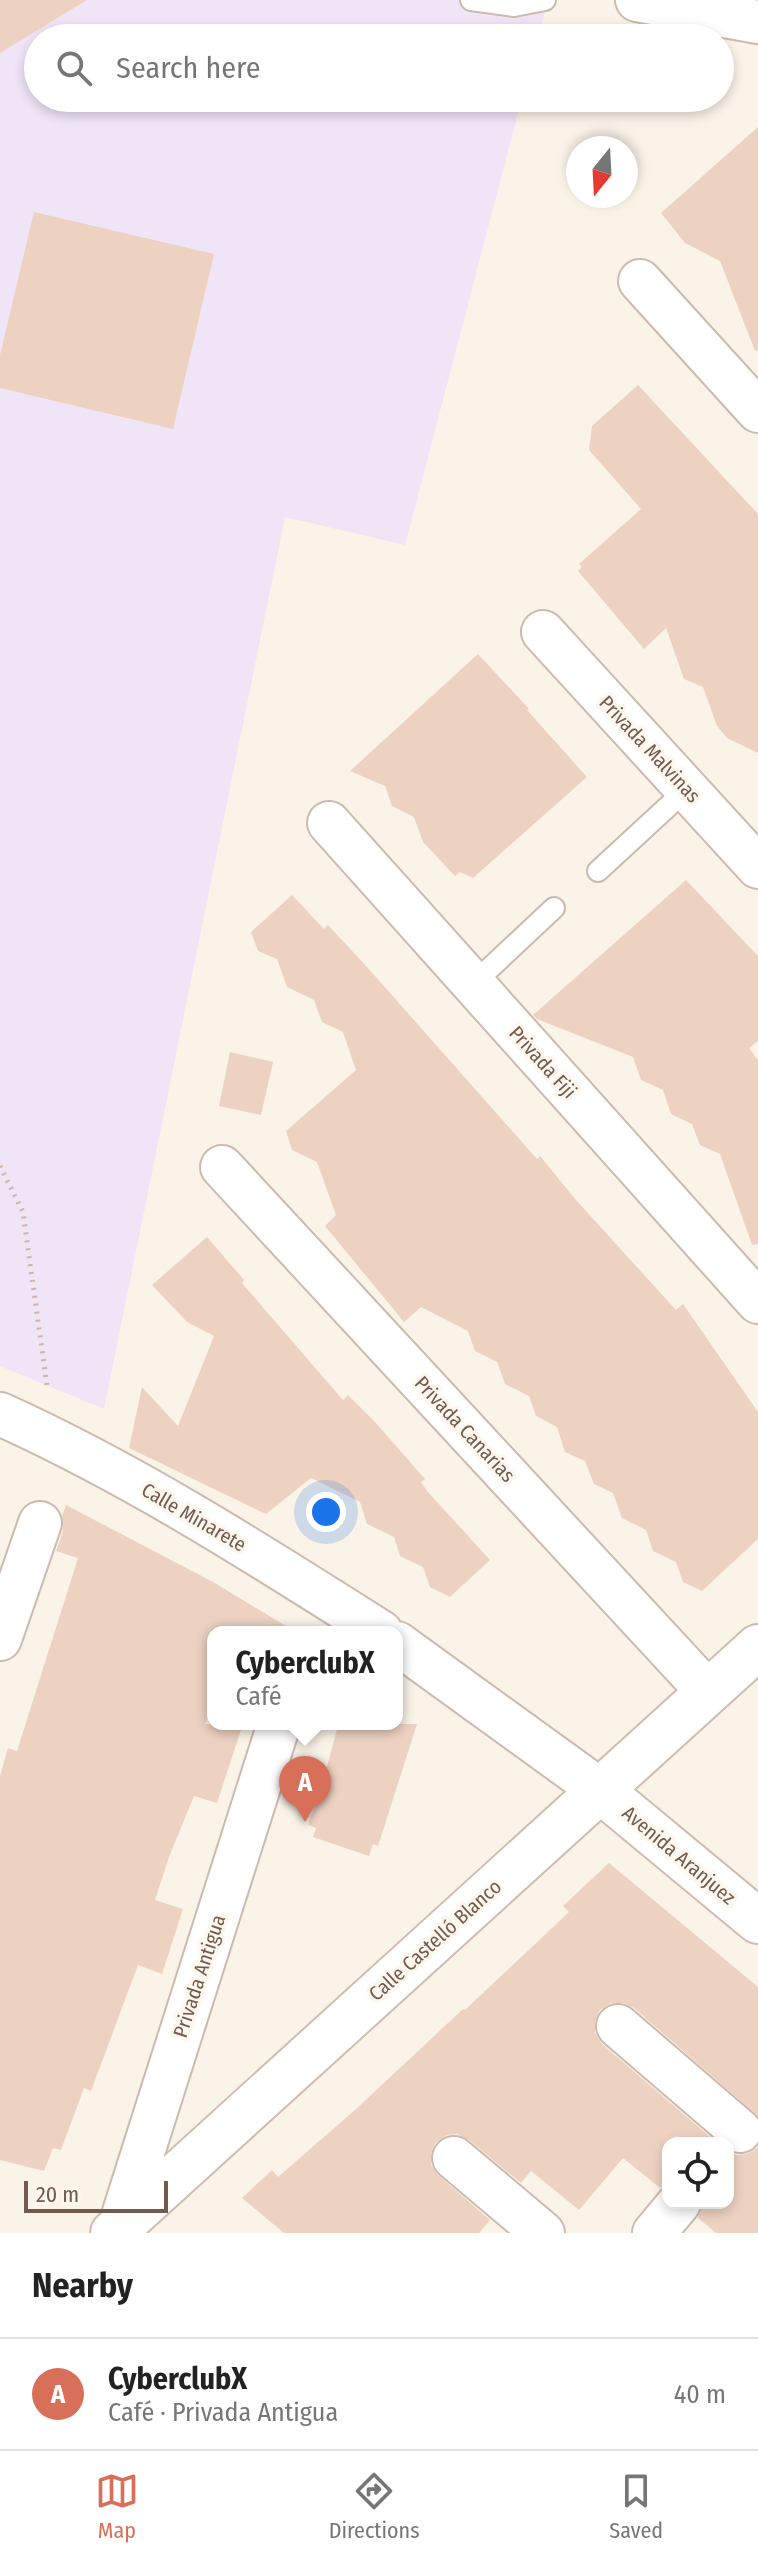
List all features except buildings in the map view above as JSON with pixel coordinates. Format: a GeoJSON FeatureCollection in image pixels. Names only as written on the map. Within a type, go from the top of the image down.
{"type":"FeatureCollection","features":[{"type":"Feature","properties":{"kind":"street"},"geometry":{"type":"LineString","coordinates":[[637,0],[758,22]]}},
{"type":"Feature","properties":{"kind":"street"},"geometry":{"type":"LineString","coordinates":[[640,281],[758,411]]}},
{"type":"Feature","properties":{"kind":"street","name":"Privada Malvinas"},"geometry":{"type":"LineString","coordinates":[[543,632],[758,867]]}},
{"type":"Feature","properties":{"kind":"street","name":"Privada Fiji"},"geometry":{"type":"LineString","coordinates":[[329,823],[758,1302]]}},
{"type":"Feature","properties":{"kind":"street","name":"Privada Canarias"},"geometry":{"type":"LineString","coordinates":[[222,1167],[708,1692]]}},
{"type":"Feature","properties":{"kind":"street","name":"Calle Minarete"},"geometry":{"type":"LineString","coordinates":[[0,1414],[54,1438],[242,1544],[372,1626]]}},
{"type":"Feature","properties":{"kind":"street"},"geometry":{"type":"LineString","coordinates":[[0,1639],[40,1523]]}},
{"type":"Feature","properties":{"kind":"street"},"geometry":{"type":"LineString","coordinates":[[403,1647],[600,1790]]}},
{"type":"Feature","properties":{"kind":"street","name":"Calle Castelló Blanco"},"geometry":{"type":"LineString","coordinates":[[116,2230],[758,1647]]}},
{"type":"Feature","properties":{"kind":"street","name":"Privada Antigua"},"geometry":{"type":"LineString","coordinates":[[116,2230],[277,1730]]}},
{"type":"Feature","properties":{"kind":"street","name":"Avenida Aranjuez"},"geometry":{"type":"LineString","coordinates":[[600,1790],[758,1921]]}},
{"type":"Feature","properties":{"kind":"street"},"geometry":{"type":"LineString","coordinates":[[618,2026],[742,2129]]}},
{"type":"Feature","properties":{"kind":"street"},"geometry":{"type":"LineString","coordinates":[[454,2158],[543,2233]]}},
{"type":"Feature","properties":{"kind":"street"},"geometry":{"type":"LineString","coordinates":[[654,2233],[674,2209]]}},
{"type":"Feature","properties":{"kind":"lane"},"geometry":{"type":"LineString","coordinates":[[471,0],[514,6],[545,0]]}},
{"type":"Feature","properties":{"kind":"lane"},"geometry":{"type":"LineString","coordinates":[[598,871],[687,789]]}},
{"type":"Feature","properties":{"kind":"lane"},"geometry":{"type":"LineString","coordinates":[[473,984],[554,908]]}},
{"type":"Feature","properties":{"kind":"path"},"geometry":{"type":"LineString","coordinates":[[0,1166],[23,1212],[54,1438]]}},
{"type":"Feature","properties":{"kind":"shaded area"},"geometry":{"type":"Polygon","coordinates":[[[0,0],[548,0],[542,24],[24,24],[24,112],[518,112],[405,545],[285,517],[104,1409],[0,1366],[0,0]]]}},
{"type":"Feature","properties":{"kind":"place","name":"CyberclubX"},"geometry":{"type":"Point","coordinates":[305,1822]}}]}
